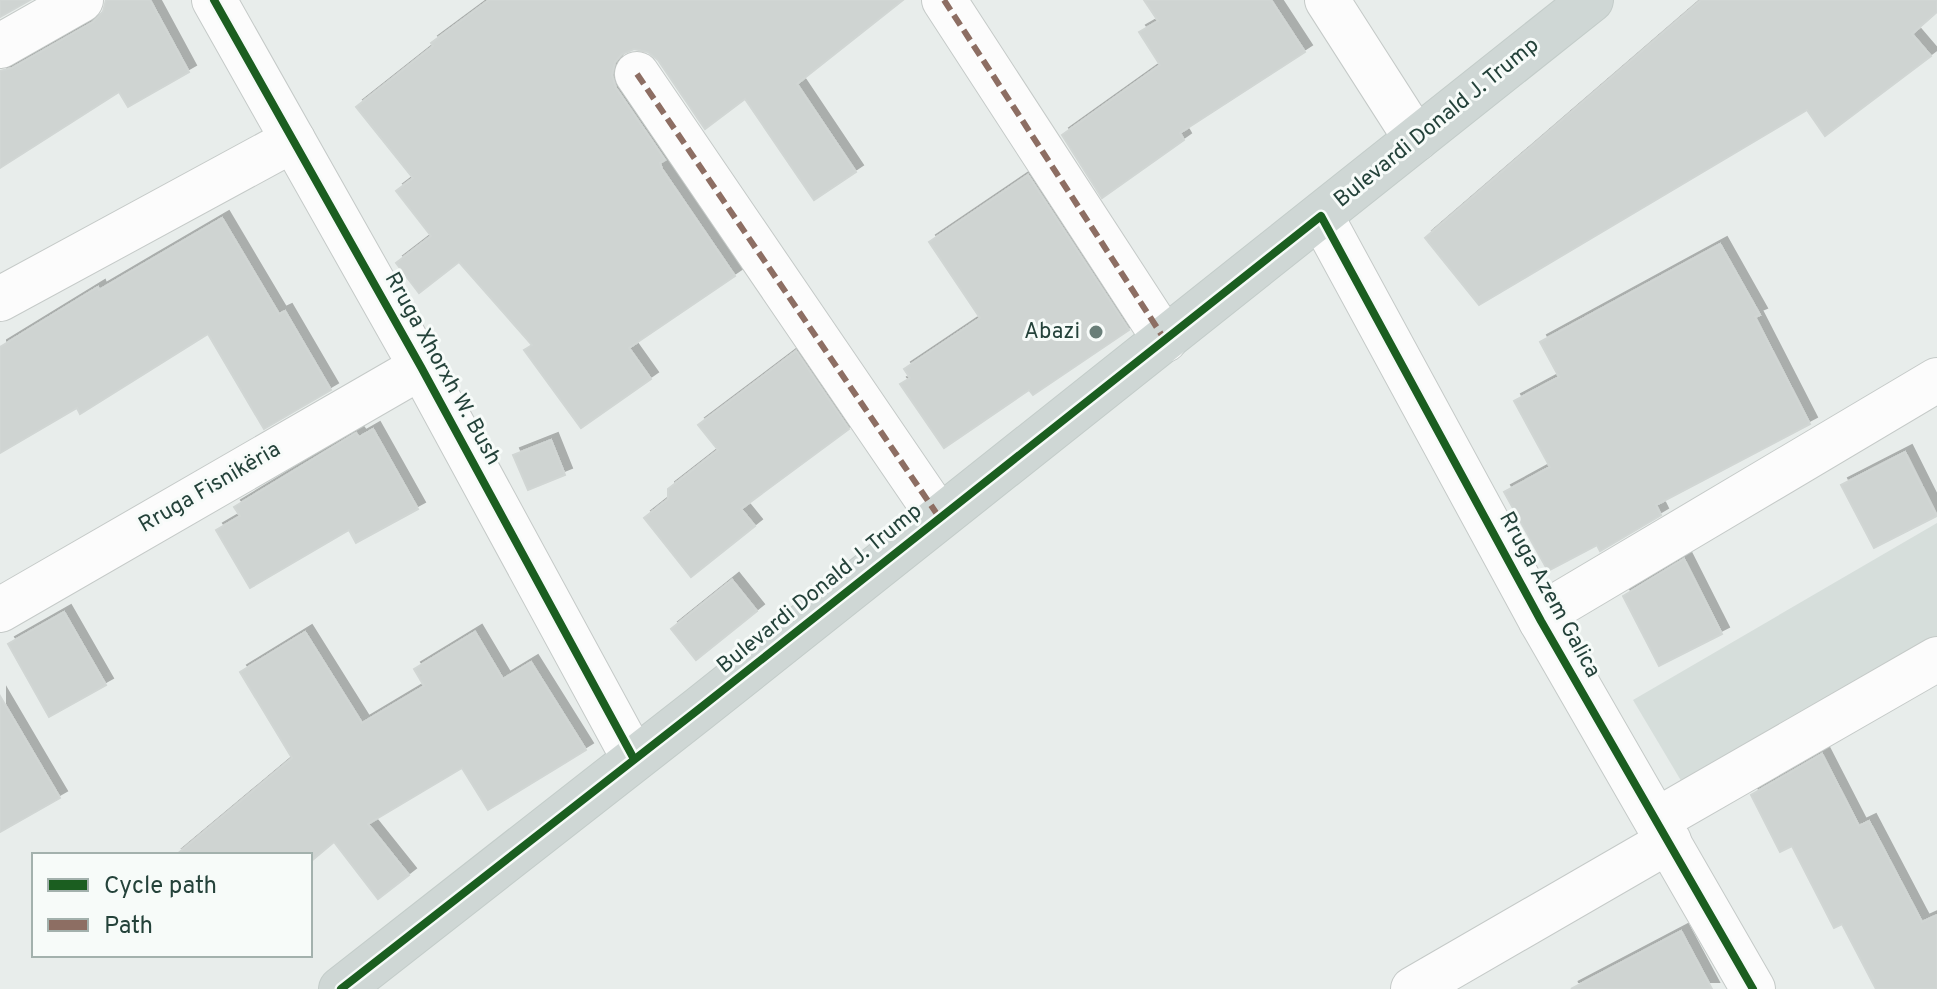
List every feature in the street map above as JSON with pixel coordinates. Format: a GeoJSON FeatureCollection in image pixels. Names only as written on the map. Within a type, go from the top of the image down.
{"type":"FeatureCollection","features":[{"type":"Feature","properties":{"kind":"main road","name":"Bulevardi Donald J. Trump"},"geometry":{"type":"LineString","coordinates":[[341,989],[1591,0]]}},
{"type":"Feature","properties":{"kind":"street"},"geometry":{"type":"LineString","coordinates":[[0,46],[81,0]]}},
{"type":"Feature","properties":{"kind":"street","name":"Rruga Xhorxh W. Bush"},"geometry":{"type":"LineString","coordinates":[[214,0],[421,367],[634,759]]}},
{"type":"Feature","properties":{"kind":"street"},"geometry":{"type":"LineString","coordinates":[[944,0],[1165,340]]}},
{"type":"Feature","properties":{"kind":"street"},"geometry":{"type":"LineString","coordinates":[[1327,0],[1416,139]]}},
{"type":"Feature","properties":{"kind":"street"},"geometry":{"type":"LineString","coordinates":[[637,74],[939,517]]}},
{"type":"Feature","properties":{"kind":"street"},"geometry":{"type":"LineString","coordinates":[[0,299],[293,140]]}},
{"type":"Feature","properties":{"kind":"street","name":"Rruga Azem Galica"},"geometry":{"type":"LineString","coordinates":[[1321,216],[1541,621],[1753,989]]}},
{"type":"Feature","properties":{"kind":"street","name":"Rruga Fisnikëria"},"geometry":{"type":"LineString","coordinates":[[0,610],[421,367]]}},
{"type":"Feature","properties":{"kind":"street"},"geometry":{"type":"LineString","coordinates":[[1541,621],[1558,605],[1937,380]]}},
{"type":"Feature","properties":{"kind":"street"},"geometry":{"type":"LineString","coordinates":[[1413,989],[1937,659]]}},
{"type":"Feature","properties":{"kind":"shaded area"},"geometry":{"type":"Polygon","coordinates":[[[1937,523],[1937,636],[1683,784],[1633,700],[1937,523]]]}},
{"type":"Feature","properties":{"kind":"building"},"geometry":{"type":"Polygon","coordinates":[[[0,0],[30,0],[0,17],[0,0]]]}},
{"type":"Feature","properties":{"kind":"building"},"geometry":{"type":"Polygon","coordinates":[[[106,0],[150,0],[189,72],[128,107],[119,92],[0,168],[0,71],[12,68],[93,22],[103,12],[106,0]]]}},
{"type":"Feature","properties":{"kind":"building"},"geometry":{"type":"Polygon","coordinates":[[[489,0],[903,0],[797,84],[856,172],[814,200],[745,99],[705,129],[658,60],[648,52],[634,49],[622,54],[615,62],[612,75],[616,88],[665,160],[660,163],[662,169],[735,276],[629,348],[651,379],[581,428],[524,350],[532,345],[459,262],[419,293],[396,263],[431,236],[396,191],[413,178],[356,107],[433,46],[431,43],[489,0]]]}},
{"type":"Feature","properties":{"kind":"building"},"geometry":{"type":"Polygon","coordinates":[[[1144,0],[1271,0],[1305,52],[1180,133],[1184,140],[1102,198],[1062,135],[1160,65],[1139,32],[1158,21],[1144,0]]]}},
{"type":"Feature","properties":{"kind":"building"},"geometry":{"type":"Polygon","coordinates":[[[1701,0],[1937,0],[1937,12],[1912,34],[1931,56],[1825,136],[1807,110],[1479,305],[1425,238],[1701,0]]]}},
{"type":"Feature","properties":{"kind":"building"},"geometry":{"type":"Polygon","coordinates":[[[1028,175],[1129,330],[1033,395],[1029,390],[944,448],[900,384],[910,378],[904,369],[980,318],[929,242],[1028,175]]]}},
{"type":"Feature","properties":{"kind":"building"},"geometry":{"type":"Polygon","coordinates":[[[222,218],[279,314],[285,311],[331,390],[264,429],[208,334],[80,414],[77,408],[0,453],[0,347],[98,287],[99,290],[222,218]]]}},
{"type":"Feature","properties":{"kind":"building"},"geometry":{"type":"Polygon","coordinates":[[[1720,244],[1760,315],[1755,317],[1810,424],[1656,505],[1661,515],[1600,551],[1597,545],[1548,571],[1504,492],[1550,467],[1514,401],[1559,377],[1540,342],[1720,244]]]}},
{"type":"Feature","properties":{"kind":"building"},"geometry":{"type":"Polygon","coordinates":[[[796,351],[849,429],[741,509],[755,526],[691,577],[644,518],[668,499],[668,489],[718,450],[698,425],[796,351]]]}},
{"type":"Feature","properties":{"kind":"building"},"geometry":{"type":"Polygon","coordinates":[[[373,429],[418,509],[356,543],[349,530],[250,588],[216,530],[240,516],[234,507],[356,433],[359,437],[373,429]]]}},
{"type":"Feature","properties":{"kind":"building"},"geometry":{"type":"Polygon","coordinates":[[[551,440],[565,475],[528,490],[513,455],[551,440]]]}},
{"type":"Feature","properties":{"kind":"building"},"geometry":{"type":"Polygon","coordinates":[[[1905,452],[1937,516],[1874,548],[1841,485],[1905,452]]]}},
{"type":"Feature","properties":{"kind":"building"},"geometry":{"type":"Polygon","coordinates":[[[1684,559],[1722,634],[1659,666],[1623,596],[1684,559]]]}},
{"type":"Feature","properties":{"kind":"building"},"geometry":{"type":"Polygon","coordinates":[[[732,580],[757,611],[696,660],[671,629],[732,580]]]}},
{"type":"Feature","properties":{"kind":"building"},"geometry":{"type":"Polygon","coordinates":[[[64,612],[106,685],[49,717],[8,644],[64,612]]]}},
{"type":"Feature","properties":{"kind":"building"},"geometry":{"type":"Polygon","coordinates":[[[305,632],[362,723],[424,686],[414,669],[475,632],[503,679],[531,662],[586,750],[488,810],[462,768],[368,824],[409,875],[378,899],[334,842],[312,860],[312,853],[178,853],[292,758],[240,672],[305,632]]]}},
{"type":"Feature","properties":{"kind":"building"},"geometry":{"type":"Polygon","coordinates":[[[0,696],[60,798],[0,832],[0,696]]]}},
{"type":"Feature","properties":{"kind":"building"},"geometry":{"type":"Polygon","coordinates":[[[1822,754],[1859,826],[1869,821],[1922,922],[1937,915],[1937,989],[1876,989],[1842,924],[1834,928],[1792,846],[1780,852],[1751,795],[1822,754]]]}},
{"type":"Feature","properties":{"kind":"building"},"geometry":{"type":"Polygon","coordinates":[[[1681,931],[1712,989],[1571,989],[1681,931]]]}},
{"type":"Feature","properties":{"kind":"marked path"},"geometry":{"type":"LineString","coordinates":[[944,0],[1165,340]]}},
{"type":"Feature","properties":{"kind":"marked path"},"geometry":{"type":"LineString","coordinates":[[637,74],[939,517]]}},
{"type":"Feature","properties":{"kind":"cycle path"},"geometry":{"type":"LineString","coordinates":[[214,0],[421,367],[634,759]]}},
{"type":"Feature","properties":{"kind":"cycle path"},"geometry":{"type":"LineString","coordinates":[[341,989],[1321,216],[1541,621],[1753,989]]}},
{"type":"Feature","properties":{"kind":"place","name":"Abazi"},"geometry":{"type":"Point","coordinates":[1096,332]}}]}
